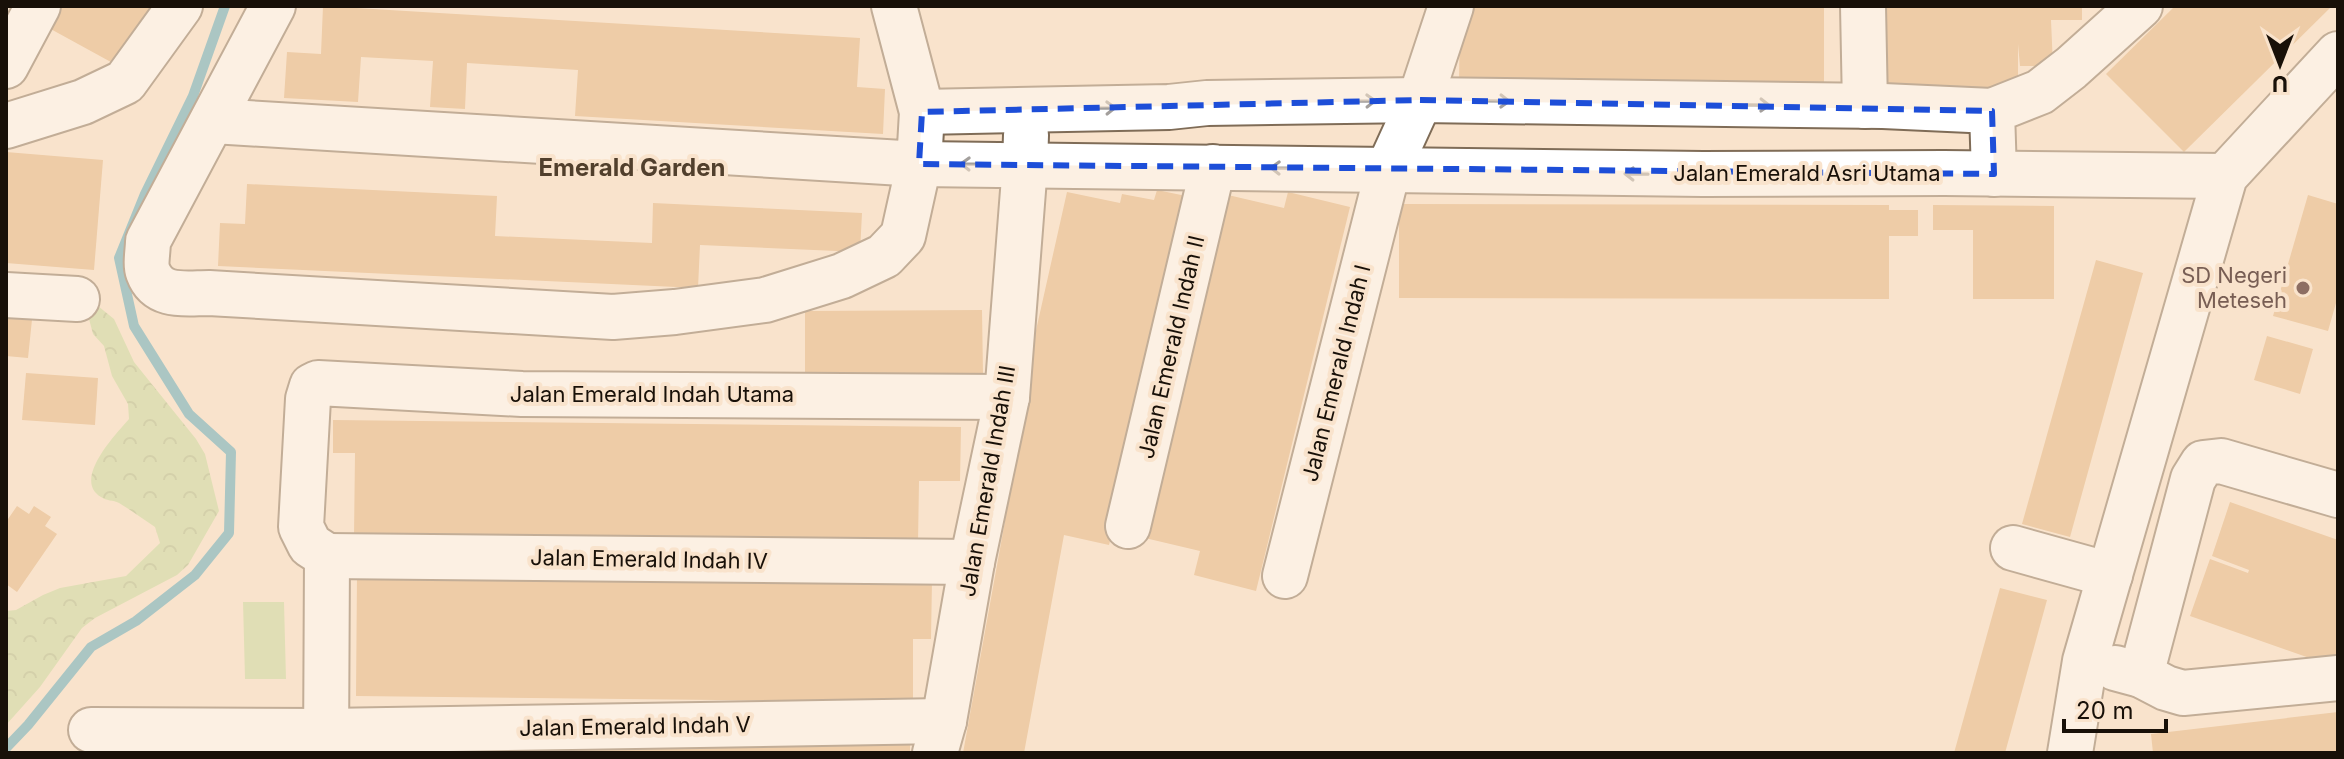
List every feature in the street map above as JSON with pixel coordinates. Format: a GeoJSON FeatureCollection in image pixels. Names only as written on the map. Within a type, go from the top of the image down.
{"type":"FeatureCollection","features":[{"type":"Feature","properties":{"kind":"street"},"geometry":{"type":"LineString","coordinates":[[6,66],[38,6]]}},
{"type":"Feature","properties":{"kind":"street"},"geometry":{"type":"LineString","coordinates":[[6,126],[83,102],[125,82],[180,6]]}},
{"type":"Feature","properties":{"kind":"street"},"geometry":{"type":"LineString","coordinates":[[273,6],[148,241],[147,271],[156,285],[166,293],[613,317],[765,300],[842,276],[884,256],[903,236],[919,164],[922,112],[894,6]]}},
{"type":"Feature","properties":{"kind":"street"},"geometry":{"type":"LineString","coordinates":[[1388,170],[1420,100],[1451,6]]}},
{"type":"Feature","properties":{"kind":"street"},"geometry":{"type":"LineString","coordinates":[[1863,6],[1865,106]]}},
{"type":"Feature","properties":{"kind":"street"},"geometry":{"type":"LineString","coordinates":[[922,112],[1420,100],[1865,106],[1992,111],[2040,92],[2140,6]]}},
{"type":"Feature","properties":{"kind":"street"},"geometry":{"type":"LineString","coordinates":[[2070,753],[2085,661],[2225,176],[2338,54]]}},
{"type":"Feature","properties":{"kind":"street","name":"Jalan Emerald Indah III"},"geometry":{"type":"LineString","coordinates":[[939,737],[1007,397],[1025,165],[1026,111]]}},
{"type":"Feature","properties":{"kind":"street"},"geometry":{"type":"LineString","coordinates":[[1992,111],[1994,174]]}},
{"type":"Feature","properties":{"kind":"street","name":"Jalan Emerald Asri Utama"},"geometry":{"type":"LineString","coordinates":[[213,121],[919,164],[1703,174],[2225,176]]}},
{"type":"Feature","properties":{"kind":"street","name":"Jalan Emerald Indah II"},"geometry":{"type":"LineString","coordinates":[[1128,526],[1213,167]]}},
{"type":"Feature","properties":{"kind":"street","name":"Jalan Emerald Indah I"},"geometry":{"type":"LineString","coordinates":[[1285,576],[1388,170]]}},
{"type":"Feature","properties":{"kind":"street"},"geometry":{"type":"LineString","coordinates":[[6,295],[77,299]]}},
{"type":"Feature","properties":{"kind":"street","name":"Jalan Emerald Indah Utama"},"geometry":{"type":"LineString","coordinates":[[327,556],[310,545],[301,527],[308,399],[312,386],[318,383],[522,394],[1007,397]]}},
{"type":"Feature","properties":{"kind":"street"},"geometry":{"type":"LineString","coordinates":[[2141,675],[2193,479],[2203,463],[2221,461],[2338,495]]}},
{"type":"Feature","properties":{"kind":"street"},"geometry":{"type":"LineString","coordinates":[[2013,548],[2110,575]]}},
{"type":"Feature","properties":{"kind":"street"},"geometry":{"type":"LineString","coordinates":[[326,742],[327,556]]}},
{"type":"Feature","properties":{"kind":"street","name":"Jalan Emerald Indah IV"},"geometry":{"type":"LineString","coordinates":[[327,556],[972,562]]}},
{"type":"Feature","properties":{"kind":"street"},"geometry":{"type":"LineString","coordinates":[[2085,661],[2141,675],[2183,693],[2338,678]]}},
{"type":"Feature","properties":{"kind":"street","name":"Jalan Emerald Indah V"},"geometry":{"type":"LineString","coordinates":[[91,730],[326,742],[939,737]]}},
{"type":"Feature","properties":{"kind":"highlighted area"},"geometry":{"type":"Polygon","coordinates":[[[1420,100],[1992,111],[1994,174],[919,164],[922,112],[1420,100]]]}},
{"type":"Feature","properties":{"kind":"green space"},"geometry":{"type":"Polygon","coordinates":[[[98,306],[114,319],[134,362],[205,454],[219,511],[188,565],[177,575],[82,628],[40,687],[6,725],[6,611],[16,610],[60,588],[126,576],[160,543],[155,527],[119,503],[103,498],[93,489],[93,469],[129,419],[128,404],[112,376],[104,346],[93,334],[89,319],[98,306]]]}},
{"type":"Feature","properties":{"kind":"green space"},"geometry":{"type":"Polygon","coordinates":[[[243,602],[284,602],[286,679],[245,679],[243,602]]]}},
{"type":"Feature","properties":{"kind":"building"},"geometry":{"type":"Polygon","coordinates":[[[58,6],[153,6],[120,67],[47,27],[58,6]]]}},
{"type":"Feature","properties":{"kind":"building"},"geometry":{"type":"Polygon","coordinates":[[[323,6],[860,38],[857,87],[885,89],[883,134],[575,116],[578,70],[467,63],[465,109],[430,107],[433,61],[361,57],[358,102],[284,98],[287,52],[321,54],[323,6]]]}},
{"type":"Feature","properties":{"kind":"building"},"geometry":{"type":"Polygon","coordinates":[[[1460,6],[1824,6],[1824,89],[1459,86],[1460,6]]]}},
{"type":"Feature","properties":{"kind":"building"},"geometry":{"type":"Polygon","coordinates":[[[1871,6],[2082,6],[2082,20],[2051,20],[2053,66],[2020,66],[2018,44],[2018,91],[1871,91],[1871,6]]]}},
{"type":"Feature","properties":{"kind":"building"},"geometry":{"type":"Polygon","coordinates":[[[2175,6],[2332,6],[2184,152],[2106,74],[2175,6]]]}},
{"type":"Feature","properties":{"kind":"building"},"geometry":{"type":"Polygon","coordinates":[[[6,152],[103,160],[94,270],[6,263],[6,152]]]}},
{"type":"Feature","properties":{"kind":"building"},"geometry":{"type":"Polygon","coordinates":[[[247,184],[497,196],[495,236],[652,243],[653,203],[862,213],[860,252],[700,245],[698,288],[218,266],[220,223],[245,224],[247,184]]]}},
{"type":"Feature","properties":{"kind":"building"},"geometry":{"type":"Polygon","coordinates":[[[1157,190],[1186,196],[1109,545],[1064,535],[1024,753],[963,753],[1005,521],[994,518],[1067,192],[1120,203],[1122,194],[1154,200],[1157,190]]]}},
{"type":"Feature","properties":{"kind":"building"},"geometry":{"type":"Polygon","coordinates":[[[1288,192],[1350,207],[1256,591],[1194,575],[1200,551],[1145,538],[1228,195],[1284,208],[1288,192]]]}},
{"type":"Feature","properties":{"kind":"building"},"geometry":{"type":"Polygon","coordinates":[[[2308,195],[2338,204],[2338,296],[2328,331],[2273,316],[2308,195]]]}},
{"type":"Feature","properties":{"kind":"building"},"geometry":{"type":"Polygon","coordinates":[[[1399,204],[1889,205],[1889,210],[1918,210],[1918,236],[1889,236],[1889,299],[1399,298],[1399,204]]]}},
{"type":"Feature","properties":{"kind":"building"},"geometry":{"type":"Polygon","coordinates":[[[1933,205],[2054,206],[2054,299],[1973,299],[1973,230],[1933,230],[1933,205]]]}},
{"type":"Feature","properties":{"kind":"building"},"geometry":{"type":"Polygon","coordinates":[[[2096,260],[2143,273],[2070,537],[2022,524],[2096,260]]]}},
{"type":"Feature","properties":{"kind":"building"},"geometry":{"type":"Polygon","coordinates":[[[6,307],[33,310],[28,358],[6,356],[6,307]]]}},
{"type":"Feature","properties":{"kind":"building"},"geometry":{"type":"Polygon","coordinates":[[[982,310],[983,375],[805,377],[805,311],[982,310]]]}},
{"type":"Feature","properties":{"kind":"building"},"geometry":{"type":"Polygon","coordinates":[[[2267,336],[2313,349],[2300,394],[2254,380],[2267,336]]]}},
{"type":"Feature","properties":{"kind":"building"},"geometry":{"type":"Polygon","coordinates":[[[26,373],[98,378],[95,425],[22,420],[26,373]]]}},
{"type":"Feature","properties":{"kind":"building"},"geometry":{"type":"Polygon","coordinates":[[[333,420],[961,427],[960,481],[919,481],[918,543],[354,537],[355,453],[333,453],[333,420]]]}},
{"type":"Feature","properties":{"kind":"building"},"geometry":{"type":"Polygon","coordinates":[[[2230,502],[2338,540],[2338,668],[2190,616],[2210,559],[2248,573],[2249,570],[2212,556],[2230,502]]]}},
{"type":"Feature","properties":{"kind":"building"},"geometry":{"type":"Polygon","coordinates":[[[17,506],[29,514],[34,506],[51,517],[45,526],[57,534],[17,592],[6,584],[6,522],[17,506]]]}},
{"type":"Feature","properties":{"kind":"building"},"geometry":{"type":"Polygon","coordinates":[[[357,574],[932,580],[931,639],[913,639],[913,702],[356,696],[357,574]]]}},
{"type":"Feature","properties":{"kind":"building"},"geometry":{"type":"Polygon","coordinates":[[[2000,588],[2047,600],[2005,753],[1954,753],[2000,588]]]}},
{"type":"Feature","properties":{"kind":"building"},"geometry":{"type":"Polygon","coordinates":[[[2338,712],[2338,753],[2153,753],[2151,734],[2338,712]]]}},
{"type":"Feature","properties":{"kind":"building"},"geometry":{"type":"Polygon","coordinates":[[[910,743],[910,753],[557,753],[557,744],[910,743]]]}},
{"type":"Feature","properties":{"kind":"building"},"geometry":{"type":"Polygon","coordinates":[[[357,747],[543,749],[543,753],[357,753],[357,747]]]}},
{"type":"Feature","properties":{"kind":"waterway"},"geometry":{"type":"LineString","coordinates":[[6,748],[91,647],[136,621],[195,575],[229,533],[231,452],[189,414],[134,326],[119,258],[145,194],[193,96],[225,6]]}},
{"type":"Feature","properties":{"kind":"place","name":"SD Negeri Meteseh"},"geometry":{"type":"Point","coordinates":[2303,288]}},
{"type":"Feature","properties":{"kind":"district","name":"Emerald Garden"},"geometry":{"type":"Point","coordinates":[632,168]}}]}
